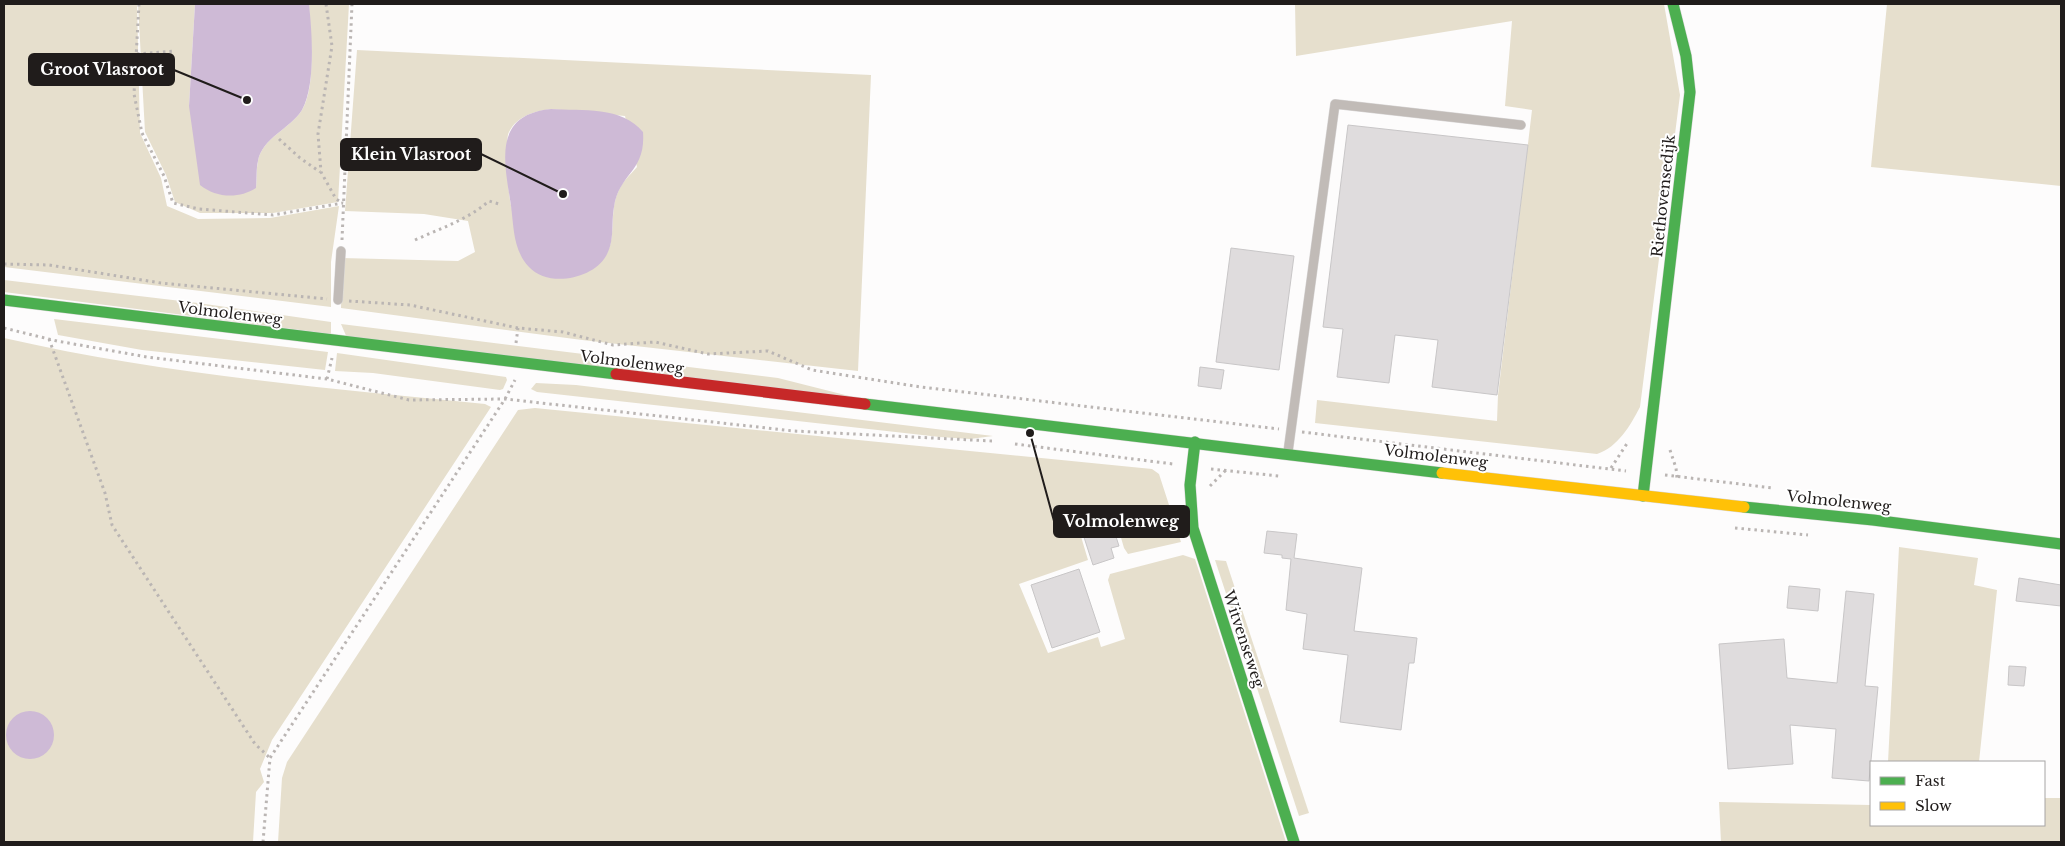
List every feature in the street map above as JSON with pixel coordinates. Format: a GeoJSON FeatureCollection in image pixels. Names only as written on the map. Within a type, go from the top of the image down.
{"type":"FeatureCollection","features":[{"type":"Feature","properties":{"kind":"street","name":"Riethovensedijk"},"geometry":{"type":"LineString","coordinates":[[1643,496],[1644,473],[1656,394],[1690,92],[1686,56],[1673,4]]}},
{"type":"Feature","properties":{"kind":"street","name":"Volmolenweg"},"geometry":{"type":"LineString","coordinates":[[4,300],[522,364],[1607,492],[1873,520],[2061,544]]}},
{"type":"Feature","properties":{"kind":"street","name":"Witvenseweg"},"geometry":{"type":"LineString","coordinates":[[1195,442],[1190,467],[1189,506],[1193,528],[1294,842]]}},
{"type":"Feature","properties":{"kind":"lane"},"geometry":{"type":"LineString","coordinates":[[1288,453],[1335,104],[1521,125]]}},
{"type":"Feature","properties":{"kind":"lane"},"geometry":{"type":"LineString","coordinates":[[338,300],[341,251]]}},
{"type":"Feature","properties":{"kind":"path"},"geometry":{"type":"LineString","coordinates":[[139,4],[134,94],[142,133],[164,176],[173,203],[199,209],[273,215],[343,203]]}},
{"type":"Feature","properties":{"kind":"path"},"geometry":{"type":"LineString","coordinates":[[326,4],[332,46],[318,134],[321,172],[336,199],[343,203]]}},
{"type":"Feature","properties":{"kind":"path"},"geometry":{"type":"LineString","coordinates":[[341,251],[352,4]]}},
{"type":"Feature","properties":{"kind":"path"},"geometry":{"type":"LineString","coordinates":[[137,54],[175,51]]}},
{"type":"Feature","properties":{"kind":"path"},"geometry":{"type":"LineString","coordinates":[[280,139],[300,158],[321,172]]}},
{"type":"Feature","properties":{"kind":"path"},"geometry":{"type":"LineString","coordinates":[[415,240],[455,224],[476,212],[489,201],[499,204]]}},
{"type":"Feature","properties":{"kind":"path","name":"Volmolenweg"},"geometry":{"type":"LineString","coordinates":[[4,264],[50,265],[161,283],[410,306],[518,328],[564,332],[612,345],[655,342],[708,354],[768,351],[812,370],[921,387],[1678,476]]}},
{"type":"Feature","properties":{"kind":"path"},"geometry":{"type":"LineString","coordinates":[[4,328],[49,339],[147,357],[327,379],[409,400],[505,399],[794,431],[999,442]]}},
{"type":"Feature","properties":{"kind":"path"},"geometry":{"type":"LineString","coordinates":[[49,339],[105,493],[112,525],[255,744],[270,758]]}},
{"type":"Feature","properties":{"kind":"path"},"geometry":{"type":"LineString","coordinates":[[263,842],[270,758],[505,399],[522,364]]}},
{"type":"Feature","properties":{"kind":"path"},"geometry":{"type":"LineString","coordinates":[[1607,492],[1611,468],[1632,436]]}},
{"type":"Feature","properties":{"kind":"path"},"geometry":{"type":"LineString","coordinates":[[1009,443],[1190,467],[1227,470]]}},
{"type":"Feature","properties":{"kind":"shaded area"},"geometry":{"type":"Polygon","coordinates":[[[4,4],[137,4],[140,133],[161,178],[167,206],[198,219],[270,218],[339,206],[331,262],[331,307],[4,267],[4,4]]]}},
{"type":"Feature","properties":{"kind":"shaded area"},"geometry":{"type":"Polygon","coordinates":[[[138,4],[195,4],[189,106],[256,188],[257,164],[265,146],[297,117],[307,99],[310,87],[312,58],[309,4],[349,4],[338,202],[273,213],[200,213],[175,202],[166,175],[145,132],[138,4]]]}},
{"type":"Feature","properties":{"kind":"shaded area"},"geometry":{"type":"Polygon","coordinates":[[[195,4],[309,4],[312,58],[306,99],[297,117],[265,146],[261,153],[257,167],[256,188],[242,194],[220,195],[200,185],[189,106],[195,4]]]}},
{"type":"Feature","properties":{"kind":"shaded area"},"geometry":{"type":"Polygon","coordinates":[[[1295,4],[1664,4],[1680,95],[1640,407],[1623,435],[1604,451],[1597,454],[1315,423],[1317,400],[1497,421],[1498,395],[1532,110],[1505,106],[1512,21],[1296,56],[1295,4]]]}},
{"type":"Feature","properties":{"kind":"shaded area"},"geometry":{"type":"Polygon","coordinates":[[[1887,4],[2061,4],[2061,186],[1871,167],[1887,4]]]}},
{"type":"Feature","properties":{"kind":"shaded area"},"geometry":{"type":"Polygon","coordinates":[[[357,50],[871,75],[858,371],[582,340],[341,308],[342,258],[458,261],[475,252],[468,221],[424,214],[345,211],[357,50]],[[551,109],[527,115],[512,126],[509,132],[507,170],[512,209],[547,277],[567,277],[587,271],[603,259],[608,251],[618,192],[637,167],[625,116],[551,109]]]}},
{"type":"Feature","properties":{"kind":"shaded area"},"geometry":{"type":"Polygon","coordinates":[[[551,109],[588,110],[613,114],[634,124],[643,132],[643,145],[640,156],[617,196],[613,213],[611,244],[606,256],[600,264],[581,275],[558,279],[537,274],[529,267],[520,253],[515,238],[505,158],[506,144],[510,131],[519,121],[532,113],[551,109]]]}},
{"type":"Feature","properties":{"kind":"shaded area"},"geometry":{"type":"Polygon","coordinates":[[[4,280],[198,303],[331,322],[331,334],[4,292],[4,280]]]}},
{"type":"Feature","properties":{"kind":"shaded area"},"geometry":{"type":"Polygon","coordinates":[[[54,319],[328,352],[325,370],[142,350],[58,335],[54,319]]]}},
{"type":"Feature","properties":{"kind":"shaded area"},"geometry":{"type":"Polygon","coordinates":[[[341,324],[778,378],[857,398],[347,338],[341,324]]]}},
{"type":"Feature","properties":{"kind":"shaded area"},"geometry":{"type":"Polygon","coordinates":[[[4,338],[63,351],[183,370],[303,386],[485,404],[491,407],[272,740],[260,769],[264,782],[256,792],[253,842],[4,842],[4,338]]]}},
{"type":"Feature","properties":{"kind":"shaded area"},"geometry":{"type":"Polygon","coordinates":[[[337,353],[506,377],[507,380],[503,389],[500,390],[373,373],[335,371],[337,353]]]}},
{"type":"Feature","properties":{"kind":"shaded area"},"geometry":{"type":"Polygon","coordinates":[[[536,383],[576,385],[993,436],[970,439],[940,437],[537,392],[531,389],[536,383]]]}},
{"type":"Feature","properties":{"kind":"shaded area"},"geometry":{"type":"Polygon","coordinates":[[[535,408],[1152,469],[1159,474],[1181,542],[1128,554],[1124,548],[1113,510],[1077,523],[1088,560],[1019,584],[1048,653],[1098,637],[1101,647],[1125,639],[1108,580],[1110,574],[1183,555],[1195,559],[1286,842],[278,842],[282,778],[287,762],[518,410],[535,408]]]}},
{"type":"Feature","properties":{"kind":"shaded area"},"geometry":{"type":"Polygon","coordinates":[[[1899,547],[1978,558],[1974,585],[1997,590],[1979,761],[1888,761],[1899,547]]]}},
{"type":"Feature","properties":{"kind":"shaded area"},"geometry":{"type":"Polygon","coordinates":[[[1215,560],[1226,561],[1309,813],[1299,816],[1215,560]]]}},
{"type":"Feature","properties":{"kind":"shaded area"},"geometry":{"type":"Polygon","coordinates":[[[30,711],[39,713],[47,718],[52,726],[54,735],[52,744],[47,752],[39,757],[30,759],[21,757],[13,752],[8,744],[6,735],[8,726],[13,718],[21,713],[30,711]]]}},
{"type":"Feature","properties":{"kind":"shaded area"},"geometry":{"type":"Polygon","coordinates":[[[2045,798],[2061,798],[2061,842],[1721,842],[1719,802],[1870,805],[1870,826],[2045,826],[2045,798]]]}},
{"type":"Feature","properties":{"kind":"building"},"geometry":{"type":"Polygon","coordinates":[[[1348,125],[1528,145],[1497,395],[1432,387],[1438,340],[1395,335],[1389,383],[1337,377],[1343,329],[1323,327],[1348,125]]]}},
{"type":"Feature","properties":{"kind":"building"},"geometry":{"type":"Polygon","coordinates":[[[1231,248],[1294,256],[1279,370],[1216,362],[1231,248]]]}},
{"type":"Feature","properties":{"kind":"building"},"geometry":{"type":"Polygon","coordinates":[[[1200,367],[1224,370],[1221,389],[1198,386],[1200,367]]]}},
{"type":"Feature","properties":{"kind":"building"},"geometry":{"type":"Polygon","coordinates":[[[1110,518],[1119,546],[1111,548],[1114,558],[1093,565],[1081,528],[1110,518]]]}},
{"type":"Feature","properties":{"kind":"building"},"geometry":{"type":"Polygon","coordinates":[[[1267,531],[1297,534],[1294,558],[1362,568],[1354,631],[1417,638],[1414,663],[1409,663],[1401,730],[1340,722],[1348,655],[1303,649],[1307,614],[1286,610],[1291,559],[1282,558],[1282,555],[1264,553],[1267,531]]]}},
{"type":"Feature","properties":{"kind":"building"},"geometry":{"type":"Polygon","coordinates":[[[1079,569],[1100,632],[1052,648],[1031,585],[1079,569]]]}},
{"type":"Feature","properties":{"kind":"building"},"geometry":{"type":"Polygon","coordinates":[[[2019,578],[2061,585],[2061,606],[2016,601],[2019,578]]]}},
{"type":"Feature","properties":{"kind":"building"},"geometry":{"type":"Polygon","coordinates":[[[1789,586],[1820,589],[1818,611],[1787,608],[1789,586]]]}},
{"type":"Feature","properties":{"kind":"building"},"geometry":{"type":"Polygon","coordinates":[[[1846,591],[1874,594],[1865,686],[1878,687],[1869,781],[1832,778],[1836,729],[1790,725],[1793,764],[1728,769],[1719,644],[1784,639],[1787,678],[1837,683],[1846,591]]]}},
{"type":"Feature","properties":{"kind":"building"},"geometry":{"type":"Polygon","coordinates":[[[2009,666],[2026,667],[2024,686],[2008,685],[2009,666]]]}},
{"type":"Feature","properties":{"kind":"traffic: fast"},"geometry":{"type":"LineString","coordinates":[[1643,496],[1690,92],[1686,56],[1673,4]]}},
{"type":"Feature","properties":{"kind":"traffic: fast"},"geometry":{"type":"LineString","coordinates":[[4,300],[616,374]]}},
{"type":"Feature","properties":{"kind":"traffic: fast"},"geometry":{"type":"LineString","coordinates":[[865,404],[1442,473]]}},
{"type":"Feature","properties":{"kind":"traffic: fast"},"geometry":{"type":"LineString","coordinates":[[1195,442],[1190,485],[1193,528],[1294,842]]}},
{"type":"Feature","properties":{"kind":"traffic: fast"},"geometry":{"type":"LineString","coordinates":[[1744,507],[1873,520],[2061,544]]}},
{"type":"Feature","properties":{"kind":"traffic: slow"},"geometry":{"type":"LineString","coordinates":[[1442,473],[1744,507]]}},
{"type":"Feature","properties":{"kind":"traffic: jam"},"geometry":{"type":"LineString","coordinates":[[616,374],[865,404]]}},
{"type":"Feature","properties":{"kind":"place","name":"Groot Vlasroot"},"geometry":{"type":"Point","coordinates":[247,100]}},
{"type":"Feature","properties":{"kind":"place","name":"Klein Vlasroot"},"geometry":{"type":"Point","coordinates":[563,194]}},
{"type":"Feature","properties":{"kind":"place","name":"Volmolenweg"},"geometry":{"type":"Point","coordinates":[1030,433]}}]}
